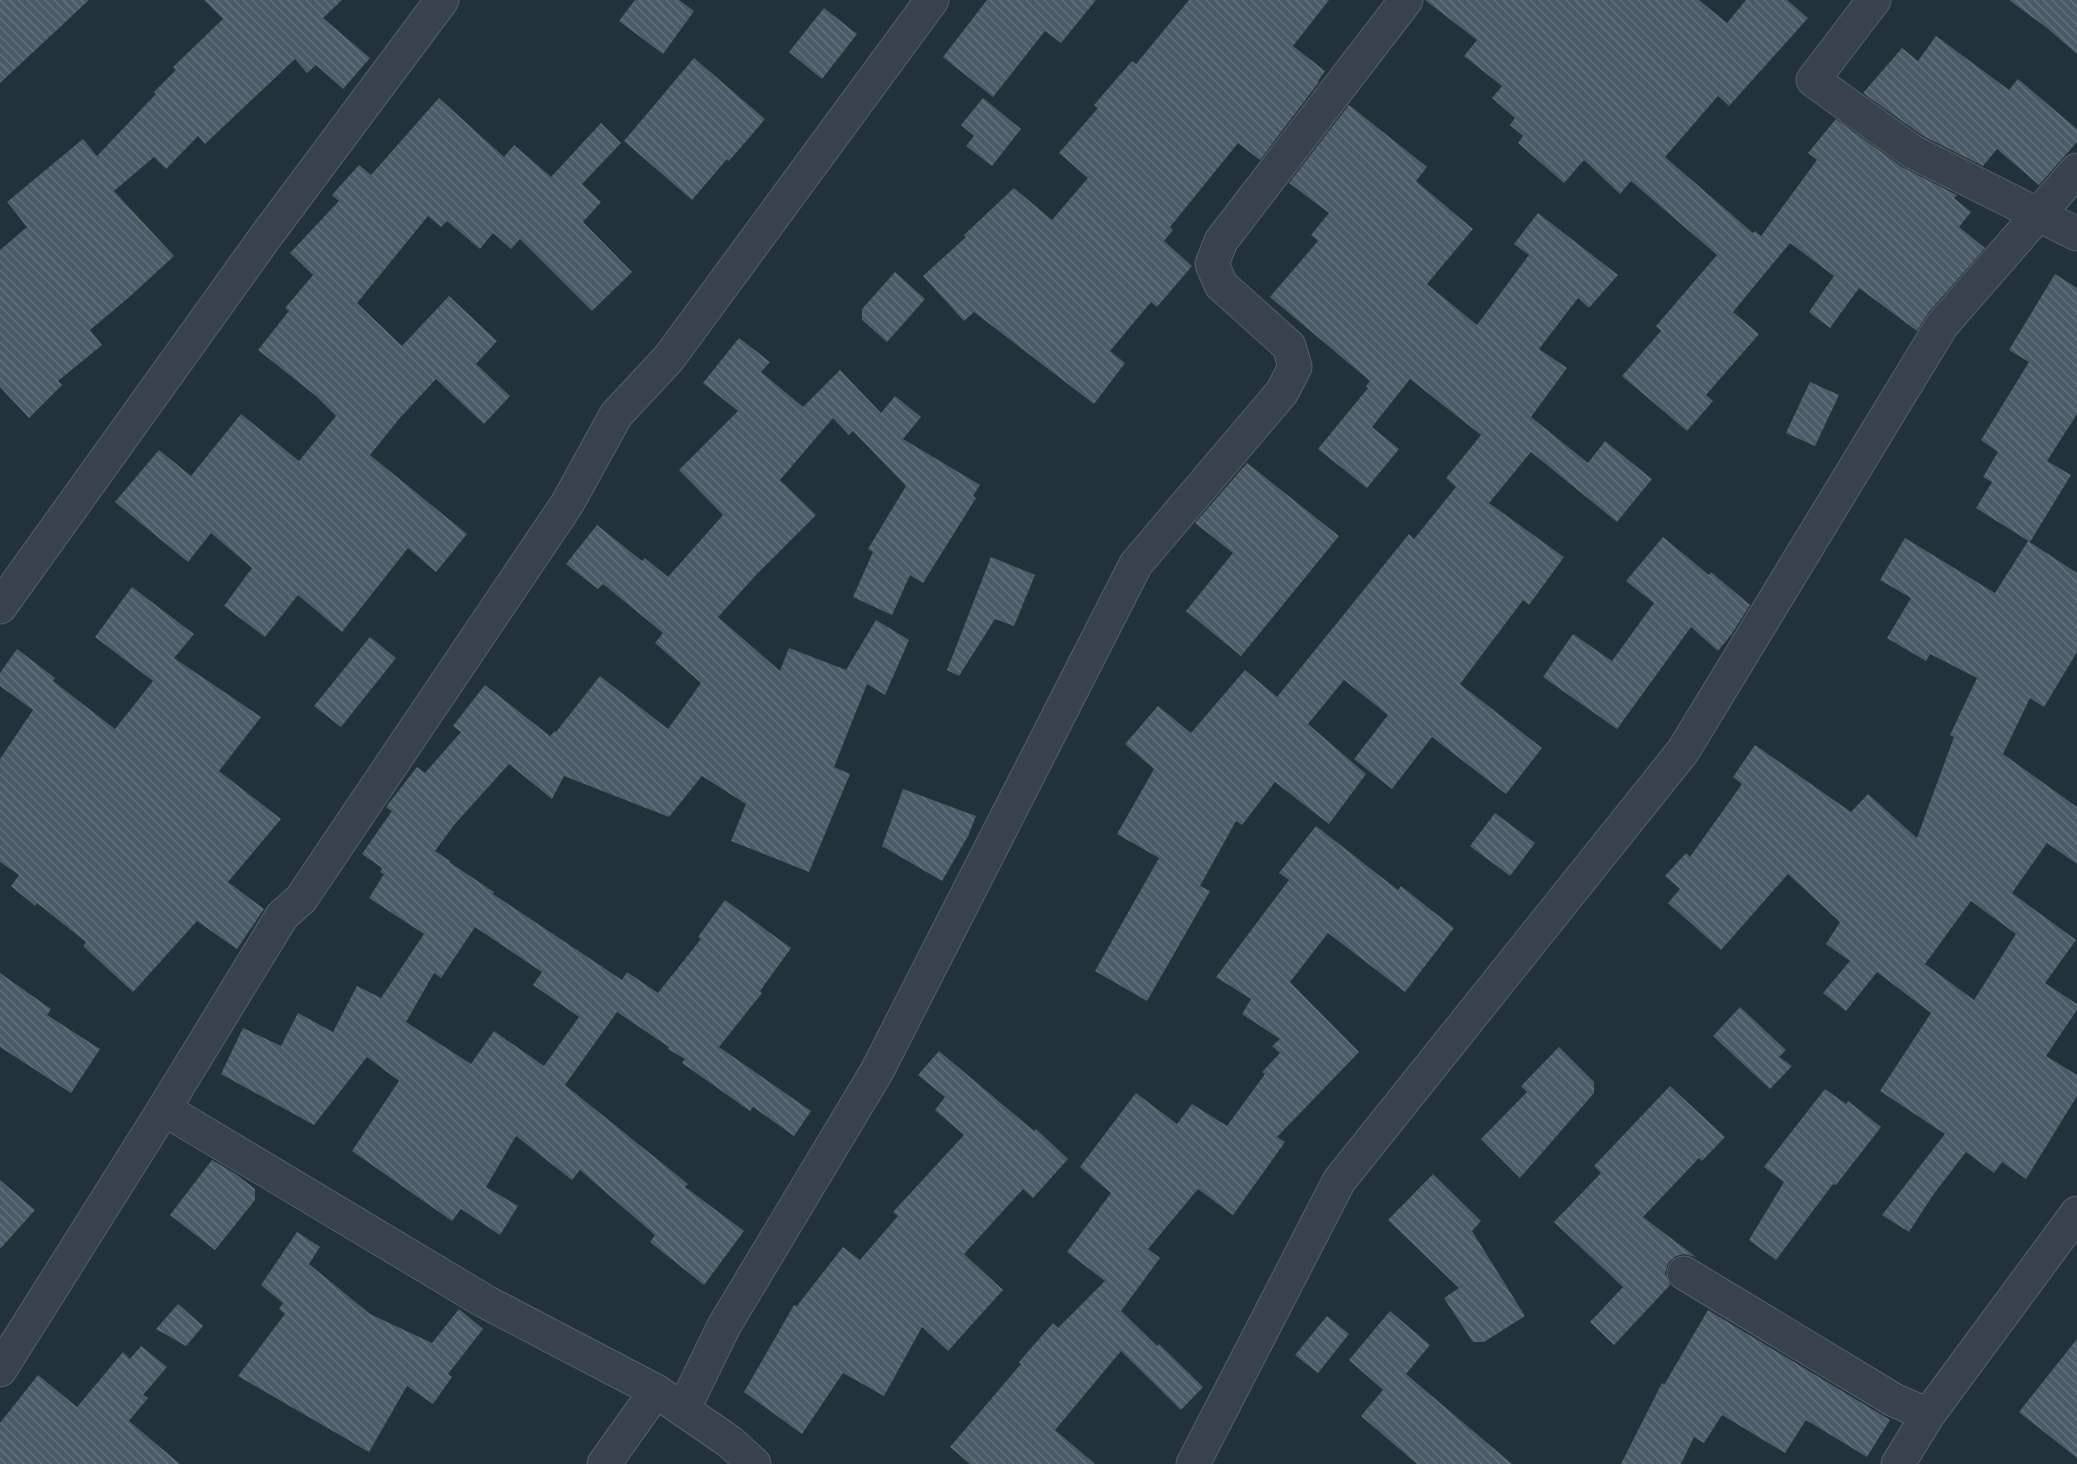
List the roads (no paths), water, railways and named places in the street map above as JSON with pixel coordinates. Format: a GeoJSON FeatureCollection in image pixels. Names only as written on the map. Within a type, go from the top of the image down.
{"type":"FeatureCollection","features":[{"type":"Feature","properties":{"kind":"street"},"geometry":{"type":"LineString","coordinates":[[0,607],[266,236],[442,0]]}},
{"type":"Feature","properties":{"kind":"street"},"geometry":{"type":"LineString","coordinates":[[0,1370],[282,916],[300,899],[567,504],[616,415],[669,358],[932,0]]}},
{"type":"Feature","properties":{"kind":"street"},"geometry":{"type":"LineString","coordinates":[[683,1410],[724,1326],[877,1071],[1136,564],[1282,392],[1295,367],[1289,346],[1221,285],[1212,264],[1221,242],[1406,0]]}},
{"type":"Feature","properties":{"kind":"street"},"geometry":{"type":"LineString","coordinates":[[1874,0],[1813,80],[1913,152],[2077,234]]}},
{"type":"Feature","properties":{"kind":"street"},"geometry":{"type":"LineString","coordinates":[[1193,1464],[1339,1182],[1683,751],[1942,325],[2077,170]]}},
{"type":"Feature","properties":{"kind":"street"},"geometry":{"type":"LineString","coordinates":[[164,1109],[486,1302],[656,1391],[730,1442],[754,1464]]}},
{"type":"Feature","properties":{"kind":"street"},"geometry":{"type":"LineString","coordinates":[[1898,1464],[1928,1415],[2077,1214]]}},
{"type":"Feature","properties":{"kind":"street"},"geometry":{"type":"LineString","coordinates":[[1684,1273],[1894,1400],[1928,1415]]}},
{"type":"Feature","properties":{"kind":"street"},"geometry":{"type":"LineString","coordinates":[[604,1464],[656,1391]]}}]}
